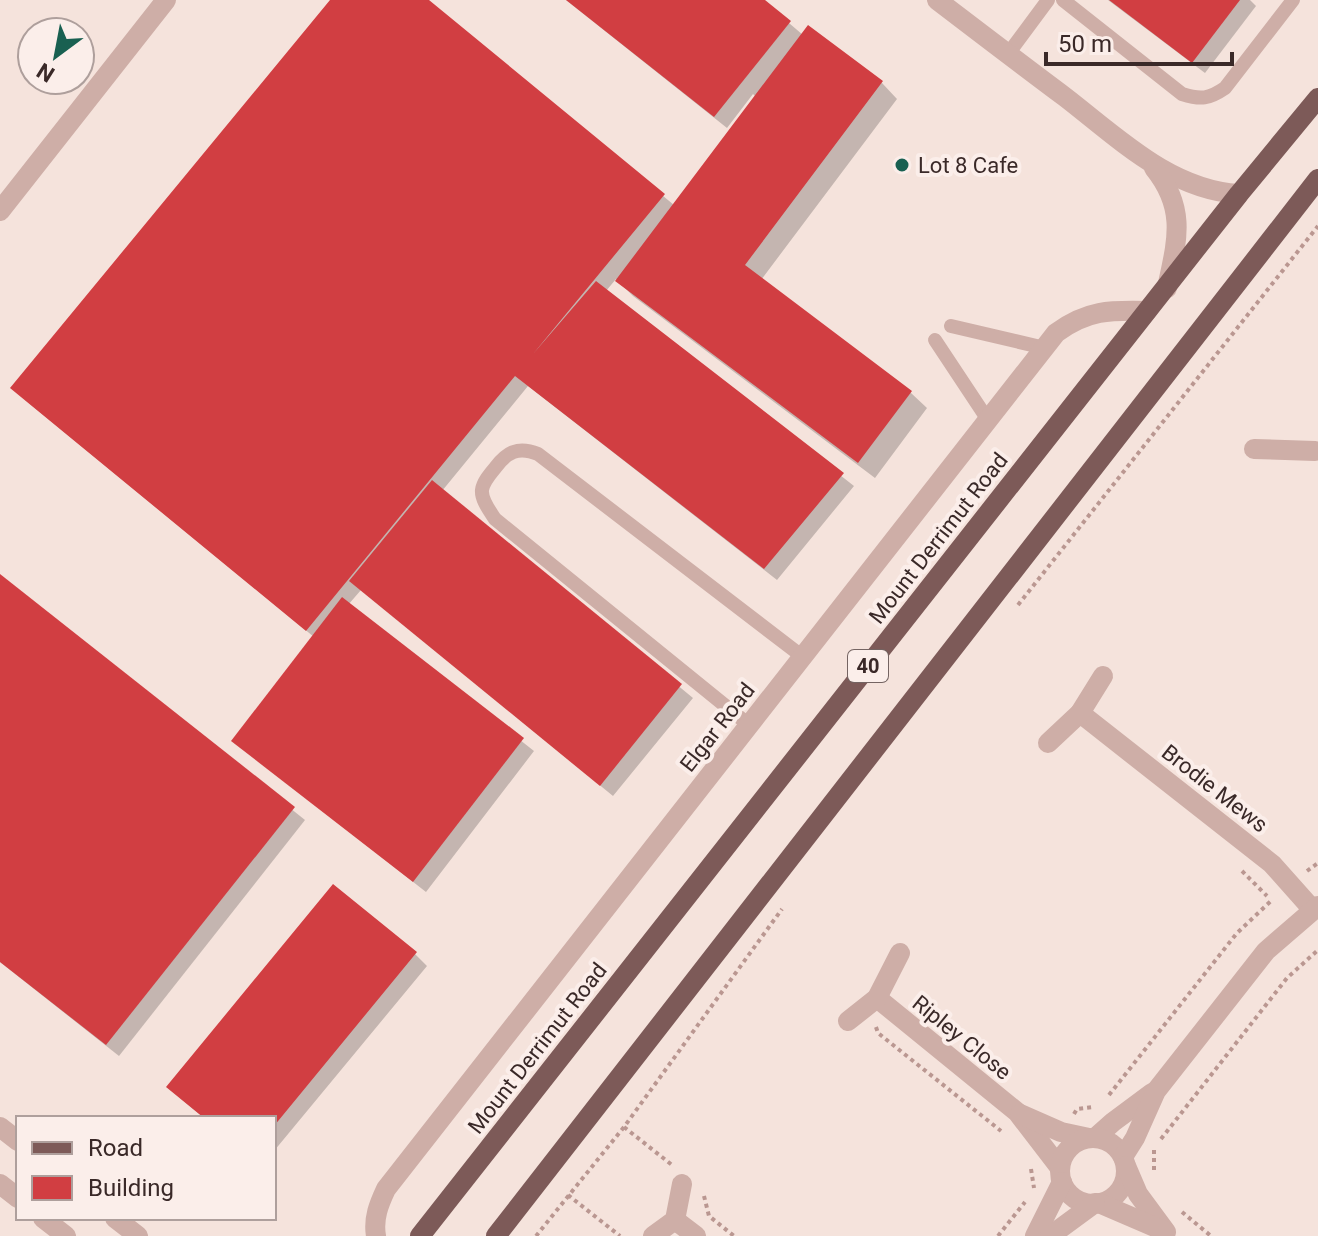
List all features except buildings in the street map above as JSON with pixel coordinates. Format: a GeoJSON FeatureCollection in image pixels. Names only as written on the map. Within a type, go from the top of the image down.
{"type":"FeatureCollection","features":[{"type":"Feature","properties":{"kind":"main road","name":"Mount Derrimut Road"},"geometry":{"type":"LineString","coordinates":[[420,1236],[1239,194],[1318,98]]}},
{"type":"Feature","properties":{"kind":"main road","name":"40"},"geometry":{"type":"LineString","coordinates":[[496,1236],[1318,179]]}},
{"type":"Feature","properties":{"kind":"street"},"geometry":{"type":"LineString","coordinates":[[0,211],[166,0]]}},
{"type":"Feature","properties":{"kind":"street"},"geometry":{"type":"LineString","coordinates":[[937,0],[1150,161],[1198,187],[1215,193],[1239,194]]}},
{"type":"Feature","properties":{"kind":"street"},"geometry":{"type":"LineString","coordinates":[[1150,161],[1166,182],[1176,208],[1178,227],[1167,288]]}},
{"type":"Feature","properties":{"kind":"street","name":"Elgar Road"},"geometry":{"type":"LineString","coordinates":[[376,1236],[374,1226],[378,1206],[386,1189],[1056,333],[1089,314],[1115,310],[1147,311]]}},
{"type":"Feature","properties":{"kind":"street"},"geometry":{"type":"LineString","coordinates":[[1254,449],[1317,451]]}},
{"type":"Feature","properties":{"kind":"street"},"geometry":{"type":"LineString","coordinates":[[1048,743],[1080,713],[1103,676]]}},
{"type":"Feature","properties":{"kind":"street","name":"Brodie Mews"},"geometry":{"type":"LineString","coordinates":[[1080,713],[1256,850],[1315,908]]}},
{"type":"Feature","properties":{"kind":"street"},"geometry":{"type":"LineString","coordinates":[[1061,1175],[1075,1198],[1085,1203],[1109,1200],[1123,1184],[1124,1160],[1156,1091],[1266,951],[1315,908]]}},
{"type":"Feature","properties":{"kind":"street","name":"Ripley Close"},"geometry":{"type":"LineString","coordinates":[[848,1021],[877,998],[900,953]]}},
{"type":"Feature","properties":{"kind":"street","name":"Ripley Close"},"geometry":{"type":"LineString","coordinates":[[877,998],[1017,1112],[1061,1175]]}},
{"type":"Feature","properties":{"kind":"street"},"geometry":{"type":"LineString","coordinates":[[1035,1236],[1070,1147],[1092,1138],[1156,1091]]}},
{"type":"Feature","properties":{"kind":"street","name":"Ripley Close"},"geometry":{"type":"LineString","coordinates":[[1017,1112],[1061,1132],[1092,1138]]}},
{"type":"Feature","properties":{"kind":"street"},"geometry":{"type":"LineString","coordinates":[[0,1127],[16,1139]]}},
{"type":"Feature","properties":{"kind":"street"},"geometry":{"type":"LineString","coordinates":[[1092,1138],[1111,1144],[1124,1160],[1138,1194],[1168,1234]]}},
{"type":"Feature","properties":{"kind":"street"},"geometry":{"type":"LineString","coordinates":[[653,1236],[675,1220],[682,1179]]}},
{"type":"Feature","properties":{"kind":"street"},"geometry":{"type":"LineString","coordinates":[[0,1184],[16,1196]]}},
{"type":"Feature","properties":{"kind":"street"},"geometry":{"type":"LineString","coordinates":[[1097,1203],[1168,1234]]}},
{"type":"Feature","properties":{"kind":"street"},"geometry":{"type":"LineString","coordinates":[[1050,1236],[1097,1203]]}},
{"type":"Feature","properties":{"kind":"street"},"geometry":{"type":"LineString","coordinates":[[46,1220],[66,1236]]}},
{"type":"Feature","properties":{"kind":"street"},"geometry":{"type":"LineString","coordinates":[[118,1220],[138,1236]]}},
{"type":"Feature","properties":{"kind":"street"},"geometry":{"type":"LineString","coordinates":[[675,1220],[696,1236]]}},
{"type":"Feature","properties":{"kind":"lane"},"geometry":{"type":"LineString","coordinates":[[1008,54],[1048,0]]}},
{"type":"Feature","properties":{"kind":"lane"},"geometry":{"type":"LineString","coordinates":[[1063,0],[1182,94],[1199,99],[1212,98],[1225,88],[1293,0]]}},
{"type":"Feature","properties":{"kind":"lane"},"geometry":{"type":"LineString","coordinates":[[951,326],[1045,348]]}},
{"type":"Feature","properties":{"kind":"lane"},"geometry":{"type":"LineString","coordinates":[[935,340],[988,420]]}},
{"type":"Feature","properties":{"kind":"lane"},"geometry":{"type":"LineString","coordinates":[[749,725],[495,519],[482,491],[487,477],[505,455],[515,450],[538,454],[803,657]]}},
{"type":"Feature","properties":{"kind":"path"},"geometry":{"type":"LineString","coordinates":[[1016,608],[1318,226]]}},
{"type":"Feature","properties":{"kind":"path"},"geometry":{"type":"LineString","coordinates":[[1109,1096],[1237,933],[1290,883],[1318,863]]}},
{"type":"Feature","properties":{"kind":"path"},"geometry":{"type":"LineString","coordinates":[[536,1236],[624,1127],[786,904]]}},
{"type":"Feature","properties":{"kind":"path"},"geometry":{"type":"LineString","coordinates":[[1154,1147],[1287,978],[1318,950]]}},
{"type":"Feature","properties":{"kind":"path"},"geometry":{"type":"LineString","coordinates":[[1061,1132],[1077,1109],[1100,1107]]}},
{"type":"Feature","properties":{"kind":"path"},"geometry":{"type":"LineString","coordinates":[[624,1127],[682,1179]]}},
{"type":"Feature","properties":{"kind":"path"},"geometry":{"type":"LineString","coordinates":[[998,1236],[1034,1189],[1030,1162],[1047,1151]]}},
{"type":"Feature","properties":{"kind":"path"},"geometry":{"type":"LineString","coordinates":[[702,1190],[709,1216],[734,1236]]}},
{"type":"Feature","properties":{"kind":"path"},"geometry":{"type":"LineString","coordinates":[[568,1195],[620,1236]]}},
{"type":"Feature","properties":{"kind":"path"},"geometry":{"type":"LineString","coordinates":[[1175,1206],[1211,1236]]}},
{"type":"Feature","properties":{"kind":"place","name":"Lot 8 Cafe"},"geometry":{"type":"Point","coordinates":[902,165]}}]}
